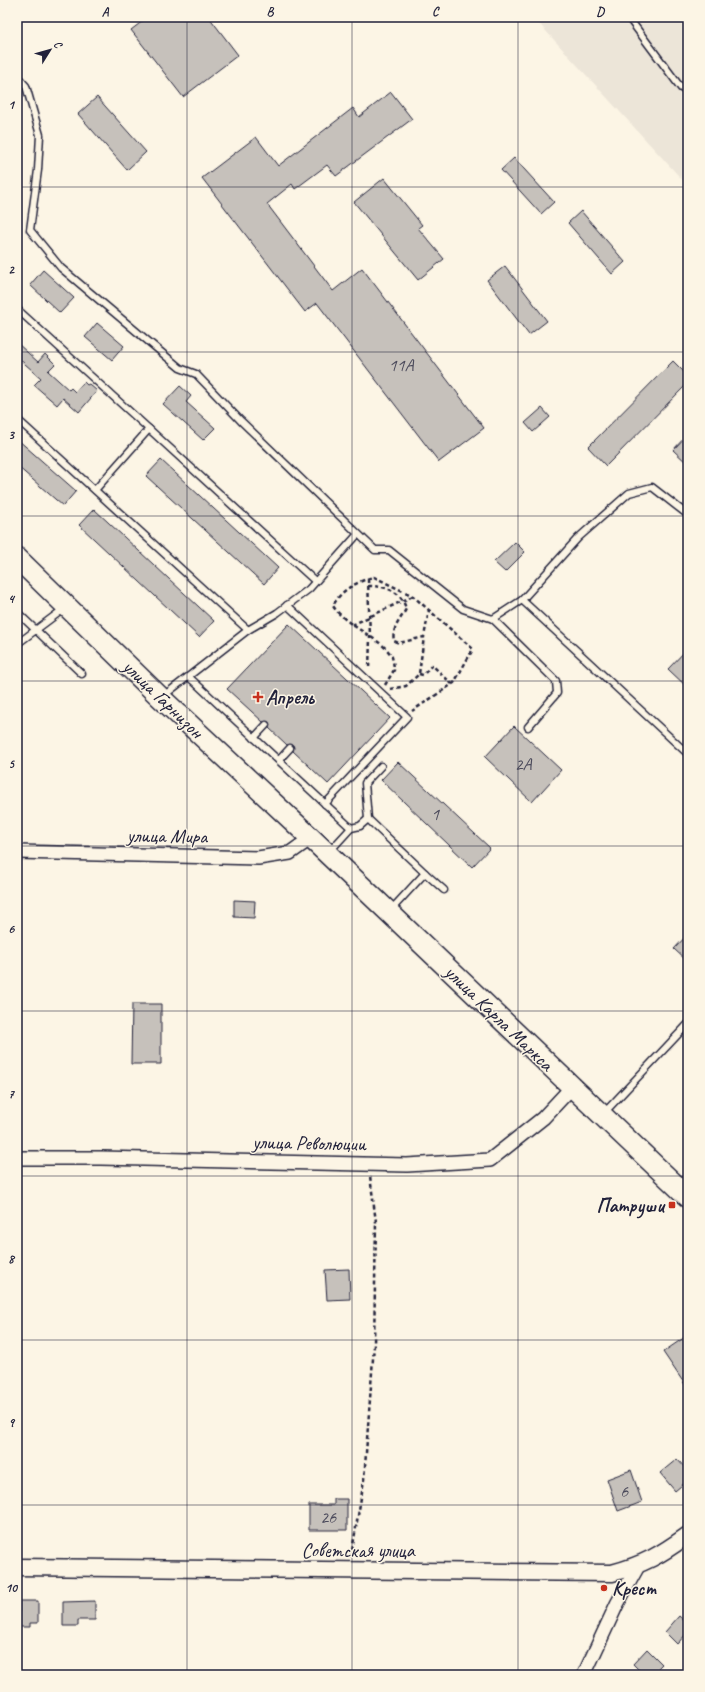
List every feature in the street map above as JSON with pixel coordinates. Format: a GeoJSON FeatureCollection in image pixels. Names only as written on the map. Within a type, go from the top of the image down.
{"type":"FeatureCollection","features":[{"type":"Feature","properties":{"kind":"main road","name":"улица Гарнизон"},"geometry":{"type":"LineString","coordinates":[[17,558],[161,698],[311,838]]}},
{"type":"Feature","properties":{"kind":"main road","name":"улица Карла Маркса"},"geometry":{"type":"LineString","coordinates":[[311,838],[688,1197]]}},
{"type":"Feature","properties":{"kind":"street","name":"улица Мира"},"geometry":{"type":"LineString","coordinates":[[17,852],[258,858],[290,853],[311,838]]}},
{"type":"Feature","properties":{"kind":"street","name":"улица Революции"},"geometry":{"type":"LineString","coordinates":[[17,1158],[102,1158],[406,1165],[490,1160],[543,1118],[572,1087]]}},
{"type":"Feature","properties":{"kind":"street","name":"Советская улица"},"geometry":{"type":"LineString","coordinates":[[17,1567],[348,1572],[612,1573],[638,1566],[663,1553],[688,1535]]}},
{"type":"Feature","properties":{"kind":"street"},"geometry":{"type":"LineString","coordinates":[[584,1675],[617,1604],[638,1566]]}},
{"type":"Feature","properties":{"kind":"lane"},"geometry":{"type":"LineString","coordinates":[[628,17],[681,88],[688,92]]}},
{"type":"Feature","properties":{"kind":"lane"},"geometry":{"type":"LineString","coordinates":[[17,76],[26,86],[40,135],[38,170],[30,230],[61,268],[180,368],[196,374],[241,421],[375,550],[389,550],[463,609],[493,619],[556,681],[557,693],[528,727]]}},
{"type":"Feature","properties":{"kind":"lane"},"geometry":{"type":"LineString","coordinates":[[17,309],[315,581]]}},
{"type":"Feature","properties":{"kind":"lane"},"geometry":{"type":"LineString","coordinates":[[17,418],[248,630]]}},
{"type":"Feature","properties":{"kind":"lane"},"geometry":{"type":"LineString","coordinates":[[95,490],[149,430]]}},
{"type":"Feature","properties":{"kind":"lane"},"geometry":{"type":"LineString","coordinates":[[493,619],[522,600],[578,538],[629,493],[652,487],[688,515]]}},
{"type":"Feature","properties":{"kind":"lane"},"geometry":{"type":"LineString","coordinates":[[161,698],[248,630],[287,605],[315,581],[358,534]]}},
{"type":"Feature","properties":{"kind":"lane"},"geometry":{"type":"LineString","coordinates":[[522,600],[688,754]]}},
{"type":"Feature","properties":{"kind":"lane"},"geometry":{"type":"LineString","coordinates":[[287,605],[369,682],[382,692],[407,717],[326,804]]}},
{"type":"Feature","properties":{"kind":"lane"},"geometry":{"type":"LineString","coordinates":[[17,644],[67,606]]}},
{"type":"Feature","properties":{"kind":"lane"},"geometry":{"type":"LineString","coordinates":[[17,612],[82,674]]}},
{"type":"Feature","properties":{"kind":"lane"},"geometry":{"type":"LineString","coordinates":[[189,677],[351,828]]}},
{"type":"Feature","properties":{"kind":"lane"},"geometry":{"type":"LineString","coordinates":[[254,738],[266,725]]}},
{"type":"Feature","properties":{"kind":"lane"},"geometry":{"type":"LineString","coordinates":[[278,760],[290,748]]}},
{"type":"Feature","properties":{"kind":"lane"},"geometry":{"type":"LineString","coordinates":[[381,766],[365,782],[368,818],[425,874],[444,890]]}},
{"type":"Feature","properties":{"kind":"lane"},"geometry":{"type":"LineString","coordinates":[[328,853],[351,828],[360,826],[368,818]]}},
{"type":"Feature","properties":{"kind":"lane"},"geometry":{"type":"LineString","coordinates":[[389,912],[425,874]]}},
{"type":"Feature","properties":{"kind":"lane"},"geometry":{"type":"LineString","coordinates":[[602,1116],[688,1024]]}},
{"type":"Feature","properties":{"kind":"path"},"geometry":{"type":"LineString","coordinates":[[382,692],[394,670],[391,657],[380,643],[352,625],[338,613],[333,606],[338,596],[344,591],[374,577],[413,596],[473,650],[452,684],[404,715]]}},
{"type":"Feature","properties":{"kind":"path"},"geometry":{"type":"LineString","coordinates":[[368,579],[370,637],[369,682]]}},
{"type":"Feature","properties":{"kind":"path"},"geometry":{"type":"LineString","coordinates":[[368,586],[390,588],[399,594],[404,600],[406,609],[394,630],[394,641],[399,643],[424,637]]}},
{"type":"Feature","properties":{"kind":"path"},"geometry":{"type":"LineString","coordinates":[[352,625],[413,596]]}},
{"type":"Feature","properties":{"kind":"path"},"geometry":{"type":"LineString","coordinates":[[419,674],[429,610]]}},
{"type":"Feature","properties":{"kind":"path"},"geometry":{"type":"LineString","coordinates":[[382,692],[406,686],[419,674],[423,675],[432,665],[452,684]]}},
{"type":"Feature","properties":{"kind":"path"},"geometry":{"type":"LineString","coordinates":[[348,1572],[364,1480],[374,1345],[376,1222],[369,1164]]}},
{"type":"Feature","properties":{"kind":"shaded area"},"geometry":{"type":"Polygon","coordinates":[[[533,17],[688,17],[688,186],[533,17]]]}},
{"type":"Feature","properties":{"kind":"building"},"geometry":{"type":"Polygon","coordinates":[[[148,17],[209,17],[238,55],[183,97],[131,30],[148,17]]]}},
{"type":"Feature","properties":{"kind":"building"},"geometry":{"type":"Polygon","coordinates":[[[391,92],[412,119],[336,176],[327,165],[295,189],[292,184],[267,204],[333,291],[362,268],[484,428],[439,462],[317,303],[305,312],[202,178],[256,137],[278,166],[353,108],[359,117],[391,92]]]}},
{"type":"Feature","properties":{"kind":"building"},"geometry":{"type":"Polygon","coordinates":[[[97,97],[146,152],[127,170],[78,114],[97,97]]]}},
{"type":"Feature","properties":{"kind":"building"},"geometry":{"type":"Polygon","coordinates":[[[514,158],[554,202],[541,214],[501,170],[514,158]]]}},
{"type":"Feature","properties":{"kind":"building"},"geometry":{"type":"Polygon","coordinates":[[[384,178],[422,225],[418,228],[444,259],[418,280],[354,202],[384,178]]]}},
{"type":"Feature","properties":{"kind":"building"},"geometry":{"type":"Polygon","coordinates":[[[581,211],[625,262],[612,274],[568,223],[581,211]]]}},
{"type":"Feature","properties":{"kind":"building"},"geometry":{"type":"Polygon","coordinates":[[[505,266],[547,321],[529,335],[487,280],[505,266]]]}},
{"type":"Feature","properties":{"kind":"building"},"geometry":{"type":"Polygon","coordinates":[[[43,270],[74,298],[60,313],[30,285],[43,270]]]}},
{"type":"Feature","properties":{"kind":"building"},"geometry":{"type":"Polygon","coordinates":[[[97,323],[124,346],[112,360],[85,337],[97,323]]]}},
{"type":"Feature","properties":{"kind":"building"},"geometry":{"type":"Polygon","coordinates":[[[17,343],[38,362],[45,354],[55,364],[48,371],[69,390],[71,388],[75,392],[84,382],[87,385],[89,384],[97,391],[79,412],[63,398],[57,405],[34,385],[41,378],[17,357],[17,343]]]}},
{"type":"Feature","properties":{"kind":"building"},"geometry":{"type":"Polygon","coordinates":[[[673,361],[688,376],[688,383],[606,466],[588,447],[673,361]]]}},
{"type":"Feature","properties":{"kind":"building"},"geometry":{"type":"Polygon","coordinates":[[[180,386],[191,396],[186,402],[215,428],[203,440],[163,404],[180,386]]]}},
{"type":"Feature","properties":{"kind":"building"},"geometry":{"type":"Polygon","coordinates":[[[542,408],[550,417],[533,432],[525,423],[542,408]]]}},
{"type":"Feature","properties":{"kind":"building"},"geometry":{"type":"Polygon","coordinates":[[[688,434],[688,464],[673,450],[688,434]]]}},
{"type":"Feature","properties":{"kind":"building"},"geometry":{"type":"Polygon","coordinates":[[[17,439],[76,491],[63,506],[17,466],[17,439]]]}},
{"type":"Feature","properties":{"kind":"building"},"geometry":{"type":"Polygon","coordinates":[[[161,460],[278,568],[264,584],[146,476],[161,460]]]}},
{"type":"Feature","properties":{"kind":"building"},"geometry":{"type":"Polygon","coordinates":[[[94,509],[214,621],[199,637],[79,525],[94,509]]]}},
{"type":"Feature","properties":{"kind":"building"},"geometry":{"type":"Polygon","coordinates":[[[515,542],[525,552],[505,572],[494,562],[515,542]]]}},
{"type":"Feature","properties":{"kind":"building"},"geometry":{"type":"Polygon","coordinates":[[[289,624],[390,718],[328,784],[293,751],[293,745],[287,745],[269,728],[269,722],[263,722],[227,689],[289,624]]]}},
{"type":"Feature","properties":{"kind":"building"},"geometry":{"type":"Polygon","coordinates":[[[688,648],[688,688],[668,669],[688,648]]]}},
{"type":"Feature","properties":{"kind":"building"},"geometry":{"type":"Polygon","coordinates":[[[514,726],[561,770],[532,802],[485,757],[514,726]]]}},
{"type":"Feature","properties":{"kind":"building"},"geometry":{"type":"Polygon","coordinates":[[[398,762],[490,848],[472,867],[381,780],[398,762]]]}},
{"type":"Feature","properties":{"kind":"building"},"geometry":{"type":"Polygon","coordinates":[[[234,900],[255,901],[254,918],[234,917],[234,900]]]}},
{"type":"Feature","properties":{"kind":"building"},"geometry":{"type":"Polygon","coordinates":[[[688,934],[688,962],[674,949],[688,934]]]}},
{"type":"Feature","properties":{"kind":"building"},"geometry":{"type":"Polygon","coordinates":[[[132,1004],[161,1004],[161,1064],[131,1064],[132,1004]]]}},
{"type":"Feature","properties":{"kind":"building"},"geometry":{"type":"Polygon","coordinates":[[[349,1269],[350,1299],[327,1300],[325,1270],[349,1269]]]}},
{"type":"Feature","properties":{"kind":"building"},"geometry":{"type":"Polygon","coordinates":[[[688,1335],[688,1389],[663,1352],[688,1335]]]}},
{"type":"Feature","properties":{"kind":"building"},"geometry":{"type":"Polygon","coordinates":[[[677,1459],[688,1471],[688,1480],[675,1491],[660,1473],[677,1459]]]}},
{"type":"Feature","properties":{"kind":"building"},"geometry":{"type":"Polygon","coordinates":[[[631,1470],[642,1502],[618,1511],[607,1479],[631,1470]]]}},
{"type":"Feature","properties":{"kind":"building"},"geometry":{"type":"Polygon","coordinates":[[[334,1499],[347,1499],[347,1530],[309,1530],[309,1505],[334,1505],[334,1499]]]}},
{"type":"Feature","properties":{"kind":"building"},"geometry":{"type":"Polygon","coordinates":[[[19,1601],[38,1601],[38,1623],[30,1623],[30,1627],[19,1627],[19,1601]]]}},
{"type":"Feature","properties":{"kind":"building"},"geometry":{"type":"Polygon","coordinates":[[[95,1601],[95,1620],[78,1620],[78,1626],[63,1626],[63,1602],[95,1601]]]}},
{"type":"Feature","properties":{"kind":"building"},"geometry":{"type":"Polygon","coordinates":[[[679,1616],[688,1624],[688,1632],[677,1644],[665,1632],[679,1616]]]}},
{"type":"Feature","properties":{"kind":"building"},"geometry":{"type":"Polygon","coordinates":[[[647,1649],[662,1664],[651,1675],[644,1675],[633,1664],[647,1649]]]}},
{"type":"Feature","properties":{"kind":"place","name":"Апрель"},"geometry":{"type":"Point","coordinates":[258,697]}},
{"type":"Feature","properties":{"kind":"place","name":"Патруши"},"geometry":{"type":"Point","coordinates":[672,1205]}},
{"type":"Feature","properties":{"kind":"place","name":"Крест"},"geometry":{"type":"Point","coordinates":[604,1588]}}]}
